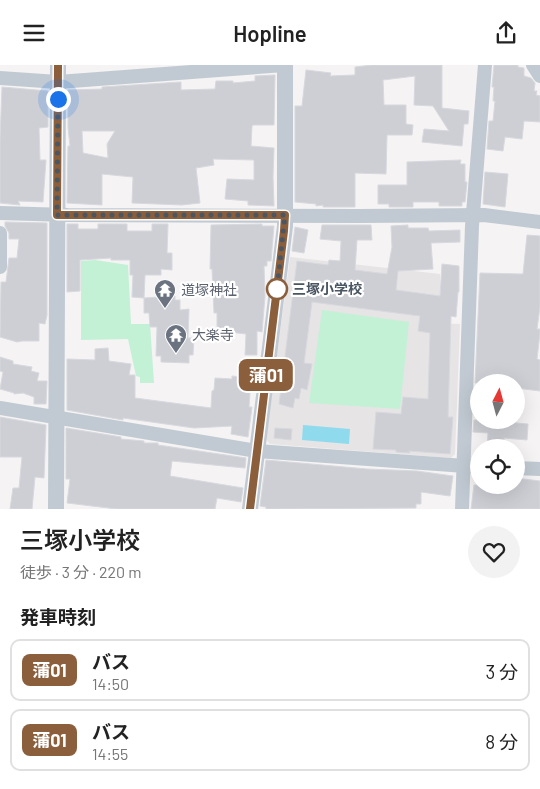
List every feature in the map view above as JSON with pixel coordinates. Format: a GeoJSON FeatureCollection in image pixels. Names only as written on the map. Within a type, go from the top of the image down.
{"type":"FeatureCollection","features":[{"type":"Feature","properties":{"kind":"street"},"geometry":{"type":"LineString","coordinates":[[0,78],[58,73],[285,65],[284,231],[250,509]]}},
{"type":"Feature","properties":{"kind":"street"},"geometry":{"type":"LineString","coordinates":[[462,509],[472,215],[486,65]]}},
{"type":"Feature","properties":{"kind":"street"},"geometry":{"type":"LineString","coordinates":[[533,65],[540,76]]}},
{"type":"Feature","properties":{"kind":"street"},"geometry":{"type":"LineString","coordinates":[[56,509],[58,73]]}},
{"type":"Feature","properties":{"kind":"street"},"geometry":{"type":"LineString","coordinates":[[0,213],[57,215],[472,215],[540,222]]}},
{"type":"Feature","properties":{"kind":"street"},"geometry":{"type":"LineString","coordinates":[[0,233],[0,267]]}},
{"type":"Feature","properties":{"kind":"street"},"geometry":{"type":"LineString","coordinates":[[0,408],[257,451],[470,467]]}},
{"type":"Feature","properties":{"kind":"street"},"geometry":{"type":"LineString","coordinates":[[525,468],[540,469]]}},
{"type":"Feature","properties":{"kind":"shaded area"},"geometry":{"type":"Polygon","coordinates":[[[290,257],[440,274],[440,299],[433,323],[460,324],[455,454],[451,458],[270,444],[266,439],[290,257]]]}},
{"type":"Feature","properties":{"kind":"green space"},"geometry":{"type":"Polygon","coordinates":[[[95,260],[128,265],[131,324],[150,324],[154,383],[140,383],[140,377],[136,376],[128,339],[81,340],[81,261],[95,260]]]}},
{"type":"Feature","properties":{"kind":"green space"},"geometry":{"type":"Polygon","coordinates":[[[322,310],[409,322],[400,409],[309,403],[322,310]]]}},
{"type":"Feature","properties":{"kind":"water"},"geometry":{"type":"Polygon","coordinates":[[[303,425],[350,429],[349,444],[302,440],[303,425]]]}},
{"type":"Feature","properties":{"kind":"building"},"geometry":{"type":"Polygon","coordinates":[[[372,65],[442,65],[442,108],[469,111],[468,124],[464,124],[462,146],[422,142],[424,129],[449,131],[433,106],[414,105],[415,76],[383,80],[384,105],[406,105],[406,124],[413,125],[412,135],[387,135],[386,174],[355,173],[355,207],[323,207],[323,205],[316,206],[316,204],[295,202],[295,106],[302,106],[306,70],[331,73],[330,76],[355,75],[355,67],[372,65]]]}},
{"type":"Feature","properties":{"kind":"building"},"geometry":{"type":"Polygon","coordinates":[[[494,65],[518,65],[518,67],[524,68],[524,76],[531,78],[535,83],[534,91],[537,91],[536,95],[540,96],[540,122],[524,121],[522,139],[505,137],[503,151],[487,149],[489,121],[493,121],[495,101],[493,101],[494,87],[492,87],[494,65]]]}},
{"type":"Feature","properties":{"kind":"building"},"geometry":{"type":"Polygon","coordinates":[[[275,75],[274,125],[253,125],[251,146],[274,148],[274,206],[248,205],[248,201],[225,199],[227,179],[254,180],[254,160],[213,159],[214,165],[196,168],[200,203],[182,205],[132,203],[133,177],[102,174],[102,205],[67,203],[68,146],[70,146],[68,90],[181,82],[181,90],[215,89],[216,81],[233,81],[233,83],[255,81],[255,76],[275,75]],[[82,131],[83,153],[108,158],[107,144],[115,131],[82,131]]]}},
{"type":"Feature","properties":{"kind":"building"},"geometry":{"type":"Polygon","coordinates":[[[2,87],[48,91],[48,127],[39,128],[40,160],[46,160],[43,202],[18,201],[20,205],[0,203],[2,87]]]}},
{"type":"Feature","properties":{"kind":"building"},"geometry":{"type":"Polygon","coordinates":[[[461,160],[460,164],[465,164],[465,182],[467,182],[465,202],[462,202],[462,206],[439,206],[439,202],[413,202],[413,207],[389,207],[389,204],[378,204],[378,185],[407,185],[407,162],[461,160]]]}},
{"type":"Feature","properties":{"kind":"building"},"geometry":{"type":"Polygon","coordinates":[[[485,172],[508,174],[505,207],[483,204],[485,172]]]}},
{"type":"Feature","properties":{"kind":"building"},"geometry":{"type":"Polygon","coordinates":[[[5,222],[47,223],[47,315],[45,324],[39,323],[39,341],[17,342],[0,337],[1,282],[6,282],[9,258],[17,258],[19,239],[9,239],[5,222]]]}},
{"type":"Feature","properties":{"kind":"building"},"geometry":{"type":"Polygon","coordinates":[[[67,224],[78,224],[78,229],[98,229],[98,224],[127,224],[127,231],[152,231],[152,224],[168,224],[167,253],[172,253],[172,270],[161,269],[161,275],[145,275],[144,298],[132,297],[133,275],[130,275],[130,260],[111,260],[111,258],[80,260],[80,291],[67,292],[67,224]]]}},
{"type":"Feature","properties":{"kind":"building"},"geometry":{"type":"Polygon","coordinates":[[[262,224],[262,226],[274,226],[271,261],[267,261],[267,266],[264,266],[265,296],[262,332],[257,331],[257,355],[245,355],[246,334],[229,332],[229,329],[217,329],[217,313],[214,313],[212,269],[210,269],[211,225],[262,224]]]}},
{"type":"Feature","properties":{"kind":"building"},"geometry":{"type":"Polygon","coordinates":[[[322,225],[371,225],[372,240],[357,240],[355,270],[387,274],[392,247],[391,226],[408,225],[408,228],[428,228],[429,231],[460,230],[460,242],[431,243],[433,269],[398,271],[396,290],[440,296],[442,264],[459,266],[459,292],[456,317],[451,316],[448,417],[453,417],[450,454],[409,451],[410,453],[373,449],[376,412],[401,414],[403,397],[428,399],[430,333],[418,331],[420,316],[312,302],[304,363],[312,364],[307,390],[301,388],[299,399],[295,398],[293,408],[279,404],[297,261],[328,265],[329,260],[340,261],[341,241],[320,239],[322,225]]]}},
{"type":"Feature","properties":{"kind":"building"},"geometry":{"type":"Polygon","coordinates":[[[295,227],[308,230],[304,253],[292,251],[295,227]]]}},
{"type":"Feature","properties":{"kind":"building"},"geometry":{"type":"Polygon","coordinates":[[[527,235],[540,236],[540,307],[537,329],[540,329],[540,333],[537,359],[540,360],[540,391],[525,389],[525,374],[475,374],[480,273],[523,274],[527,235]]]}},
{"type":"Feature","properties":{"kind":"building"},"geometry":{"type":"Polygon","coordinates":[[[175,296],[175,300],[180,300],[180,310],[189,309],[188,338],[194,338],[193,355],[189,355],[189,363],[161,362],[161,356],[156,356],[157,327],[150,327],[149,313],[144,313],[144,298],[175,296]]]}},
{"type":"Feature","properties":{"kind":"building"},"geometry":{"type":"Polygon","coordinates":[[[108,348],[109,361],[131,364],[129,375],[135,375],[135,398],[211,408],[215,378],[232,379],[232,376],[251,378],[249,407],[252,407],[248,437],[231,434],[232,426],[194,428],[123,418],[123,420],[67,410],[67,359],[95,360],[95,349],[108,348]]]}},
{"type":"Feature","properties":{"kind":"building"},"geometry":{"type":"Polygon","coordinates":[[[0,357],[13,361],[13,364],[32,367],[31,371],[39,373],[37,381],[47,381],[46,404],[34,404],[34,397],[23,393],[14,394],[0,389],[3,372],[0,371],[0,357]]]}},
{"type":"Feature","properties":{"kind":"building"},"geometry":{"type":"Polygon","coordinates":[[[0,417],[46,425],[44,478],[35,477],[32,509],[10,509],[13,488],[19,488],[22,457],[0,457],[0,417]]]}},
{"type":"Feature","properties":{"kind":"building"},"geometry":{"type":"Polygon","coordinates":[[[525,424],[528,424],[527,440],[488,439],[488,433],[473,432],[473,429],[525,429],[525,424]]]}},
{"type":"Feature","properties":{"kind":"building"},"geometry":{"type":"Polygon","coordinates":[[[66,428],[121,437],[121,439],[144,441],[144,443],[158,443],[158,445],[246,458],[245,468],[172,461],[170,476],[243,488],[241,502],[217,498],[215,509],[117,509],[67,503],[70,479],[66,479],[66,428]]]}},
{"type":"Feature","properties":{"kind":"building"},"geometry":{"type":"Polygon","coordinates":[[[275,428],[292,429],[291,440],[274,438],[275,428]]]}},
{"type":"Feature","properties":{"kind":"building"},"geometry":{"type":"Polygon","coordinates":[[[266,460],[367,469],[417,471],[453,476],[450,496],[421,492],[421,504],[416,504],[416,508],[266,509],[266,507],[260,506],[266,460]]]}},
{"type":"Feature","properties":{"kind":"building"},"geometry":{"type":"Polygon","coordinates":[[[525,479],[540,481],[540,509],[471,509],[473,494],[525,494],[525,479]]]}},
{"type":"Feature","properties":{"kind":"bus line","name":"蒲01"},"geometry":{"type":"LineString","coordinates":[[58,65],[57,215],[285,215],[250,509]]}},
{"type":"Feature","properties":{"kind":"place","name":"三塚小学校"},"geometry":{"type":"Point","coordinates":[277,289]}},
{"type":"Feature","properties":{"kind":"place","name":"道塚神社"},"geometry":{"type":"Point","coordinates":[165,309]}},
{"type":"Feature","properties":{"kind":"place","name":"大楽寺"},"geometry":{"type":"Point","coordinates":[176,354]}},
{"type":"Feature","properties":{"kind":"route"},"geometry":{"type":"LineString","coordinates":[[58,99],[57,215],[285,215],[277,289]]}}]}
